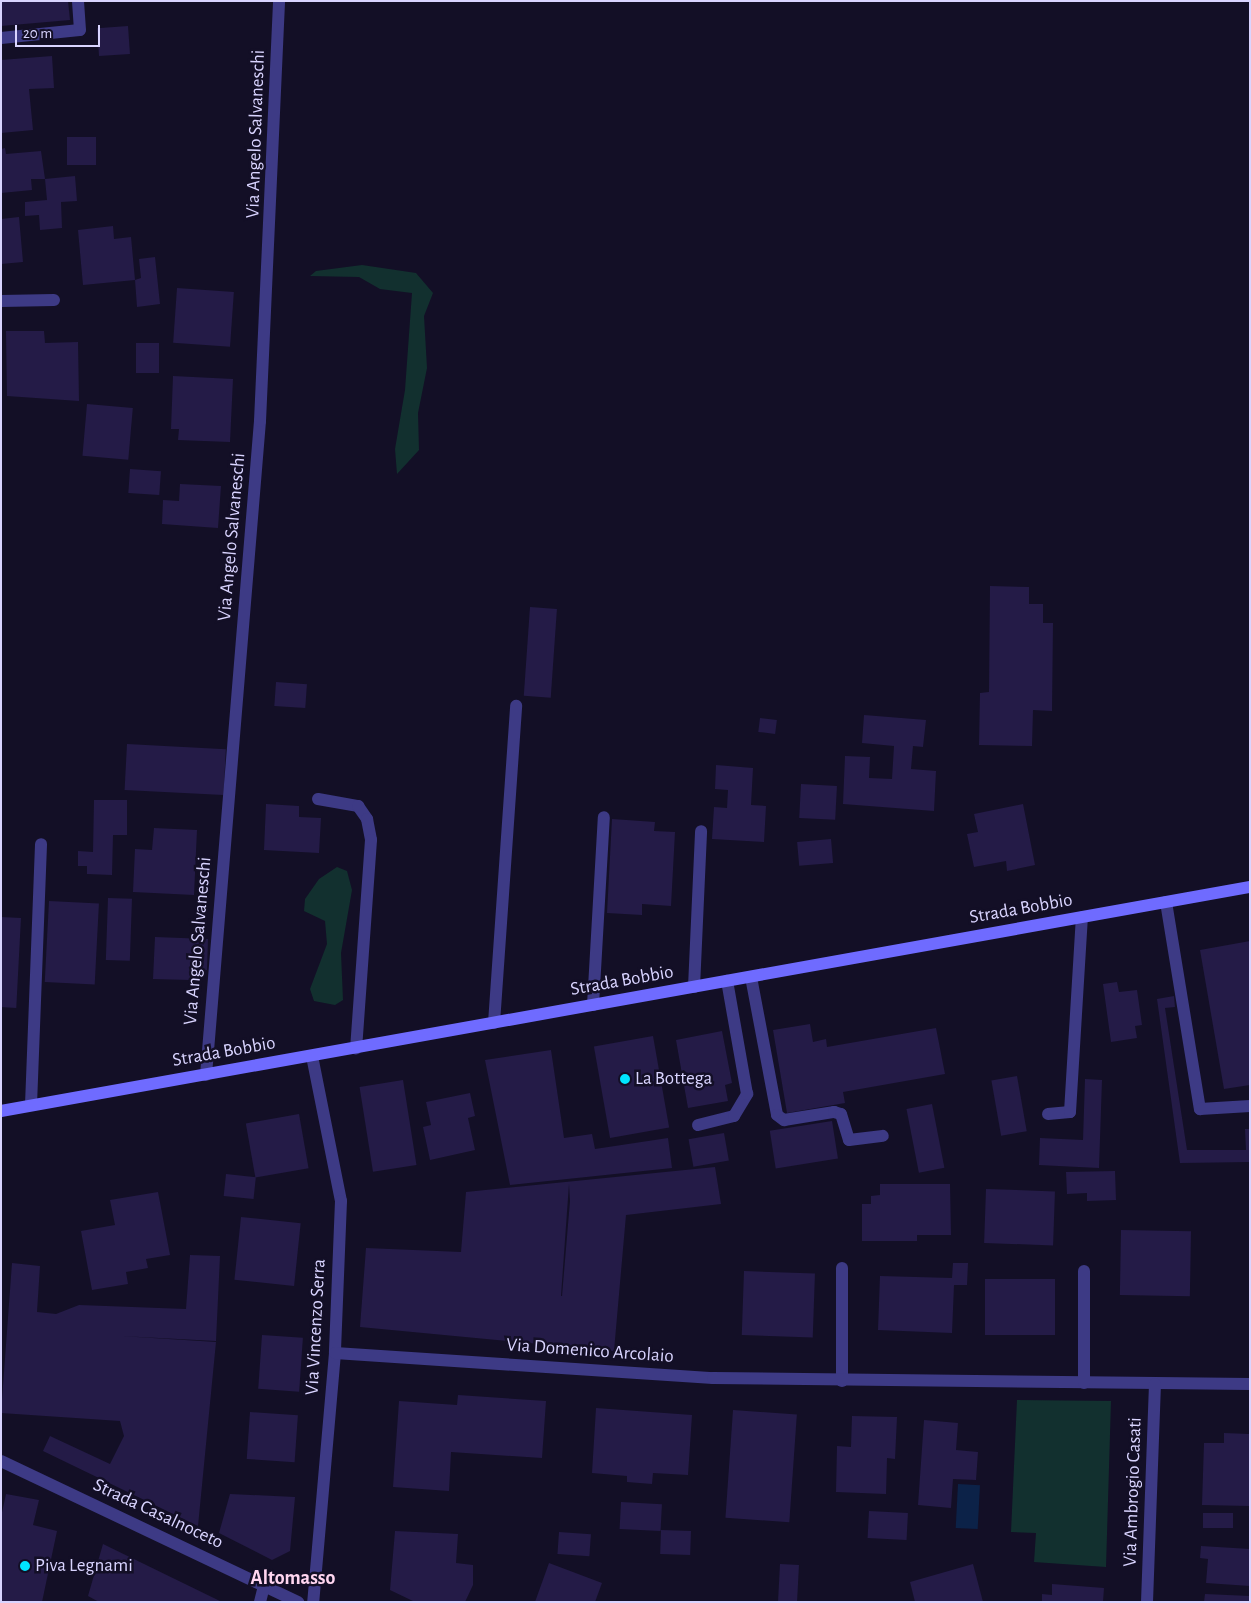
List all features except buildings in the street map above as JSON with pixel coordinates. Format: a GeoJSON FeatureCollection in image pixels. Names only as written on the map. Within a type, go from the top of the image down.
{"type":"FeatureCollection","features":[{"type":"Feature","properties":{"kind":"main road","name":"Strada Bobbio"},"geometry":{"type":"LineString","coordinates":[[1,1111],[1250,886]]}},
{"type":"Feature","properties":{"kind":"street"},"geometry":{"type":"LineString","coordinates":[[1,38],[80,30],[78,1]]}},
{"type":"Feature","properties":{"kind":"street","name":"Via Angelo Salvaneschi"},"geometry":{"type":"LineString","coordinates":[[206,1075],[260,421],[279,1]]}},
{"type":"Feature","properties":{"kind":"street"},"geometry":{"type":"LineString","coordinates":[[1,301],[54,300]]}},
{"type":"Feature","properties":{"kind":"street"},"geometry":{"type":"LineString","coordinates":[[494,1023],[516,706]]}},
{"type":"Feature","properties":{"kind":"street"},"geometry":{"type":"LineString","coordinates":[[318,799],[358,806],[367,819],[371,840],[356,1048]]}},
{"type":"Feature","properties":{"kind":"street"},"geometry":{"type":"LineString","coordinates":[[593,1005],[604,817]]}},
{"type":"Feature","properties":{"kind":"street"},"geometry":{"type":"LineString","coordinates":[[694,987],[701,831]]}},
{"type":"Feature","properties":{"kind":"street"},"geometry":{"type":"LineString","coordinates":[[31,1106],[41,844]]}},
{"type":"Feature","properties":{"kind":"street"},"geometry":{"type":"LineString","coordinates":[[1166,902],[1200,1109],[1250,1106]]}},
{"type":"Feature","properties":{"kind":"street"},"geometry":{"type":"LineString","coordinates":[[1048,1114],[1070,1112],[1082,917]]}},
{"type":"Feature","properties":{"kind":"street"},"geometry":{"type":"LineString","coordinates":[[751,977],[777,1115],[784,1120],[834,1112],[841,1114],[849,1140],[883,1136]]}},
{"type":"Feature","properties":{"kind":"street"},"geometry":{"type":"LineString","coordinates":[[698,1125],[734,1116],[747,1094],[727,981]]}},
{"type":"Feature","properties":{"kind":"street","name":"Via Vincenzo Serra"},"geometry":{"type":"LineString","coordinates":[[312,1056],[341,1201],[335,1353],[313,1602]]}},
{"type":"Feature","properties":{"kind":"street"},"geometry":{"type":"LineString","coordinates":[[842,1268],[842,1382]]}},
{"type":"Feature","properties":{"kind":"street"},"geometry":{"type":"LineString","coordinates":[[1084,1271],[1084,1384]]}},
{"type":"Feature","properties":{"kind":"street","name":"Via Domenico Arcolaio"},"geometry":{"type":"LineString","coordinates":[[335,1353],[713,1378],[842,1382],[1250,1384]]}},
{"type":"Feature","properties":{"kind":"street","name":"Via Ambrogio Casati"},"geometry":{"type":"LineString","coordinates":[[1148,1602],[1155,1384]]}},
{"type":"Feature","properties":{"kind":"street","name":"Strada Casalnoceto"},"geometry":{"type":"LineString","coordinates":[[1,1461],[298,1602]]}},
{"type":"Feature","properties":{"kind":"street"},"geometry":{"type":"LineString","coordinates":[[260,1602],[264,1586]]}},
{"type":"Feature","properties":{"kind":"green space"},"geometry":{"type":"Polygon","coordinates":[[[362,265],[416,273],[433,293],[424,316],[427,368],[418,413],[419,450],[397,474],[395,449],[405,390],[412,293],[380,289],[359,277],[310,276],[316,271],[362,265]]]}},
{"type":"Feature","properties":{"kind":"green space"},"geometry":{"type":"Polygon","coordinates":[[[337,867],[347,871],[352,890],[341,953],[343,1000],[335,1005],[314,1001],[310,989],[327,944],[325,921],[304,911],[305,899],[319,879],[337,867]]]}},
{"type":"Feature","properties":{"kind":"green space"},"geometry":{"type":"Polygon","coordinates":[[[1017,1400],[1111,1401],[1106,1567],[1034,1562],[1036,1533],[1011,1532],[1017,1400]]]}},
{"type":"Feature","properties":{"kind":"water"},"geometry":{"type":"Polygon","coordinates":[[[958,1484],[980,1485],[978,1529],[956,1528],[958,1484]]]}},
{"type":"Feature","properties":{"kind":"place","name":"La Bottega"},"geometry":{"type":"Point","coordinates":[625,1079]}},
{"type":"Feature","properties":{"kind":"place","name":"Piva Legnami"},"geometry":{"type":"Point","coordinates":[25,1566]}},
{"type":"Feature","properties":{"kind":"district","name":"Altomasso"},"geometry":{"type":"Point","coordinates":[293,1578]}}]}
